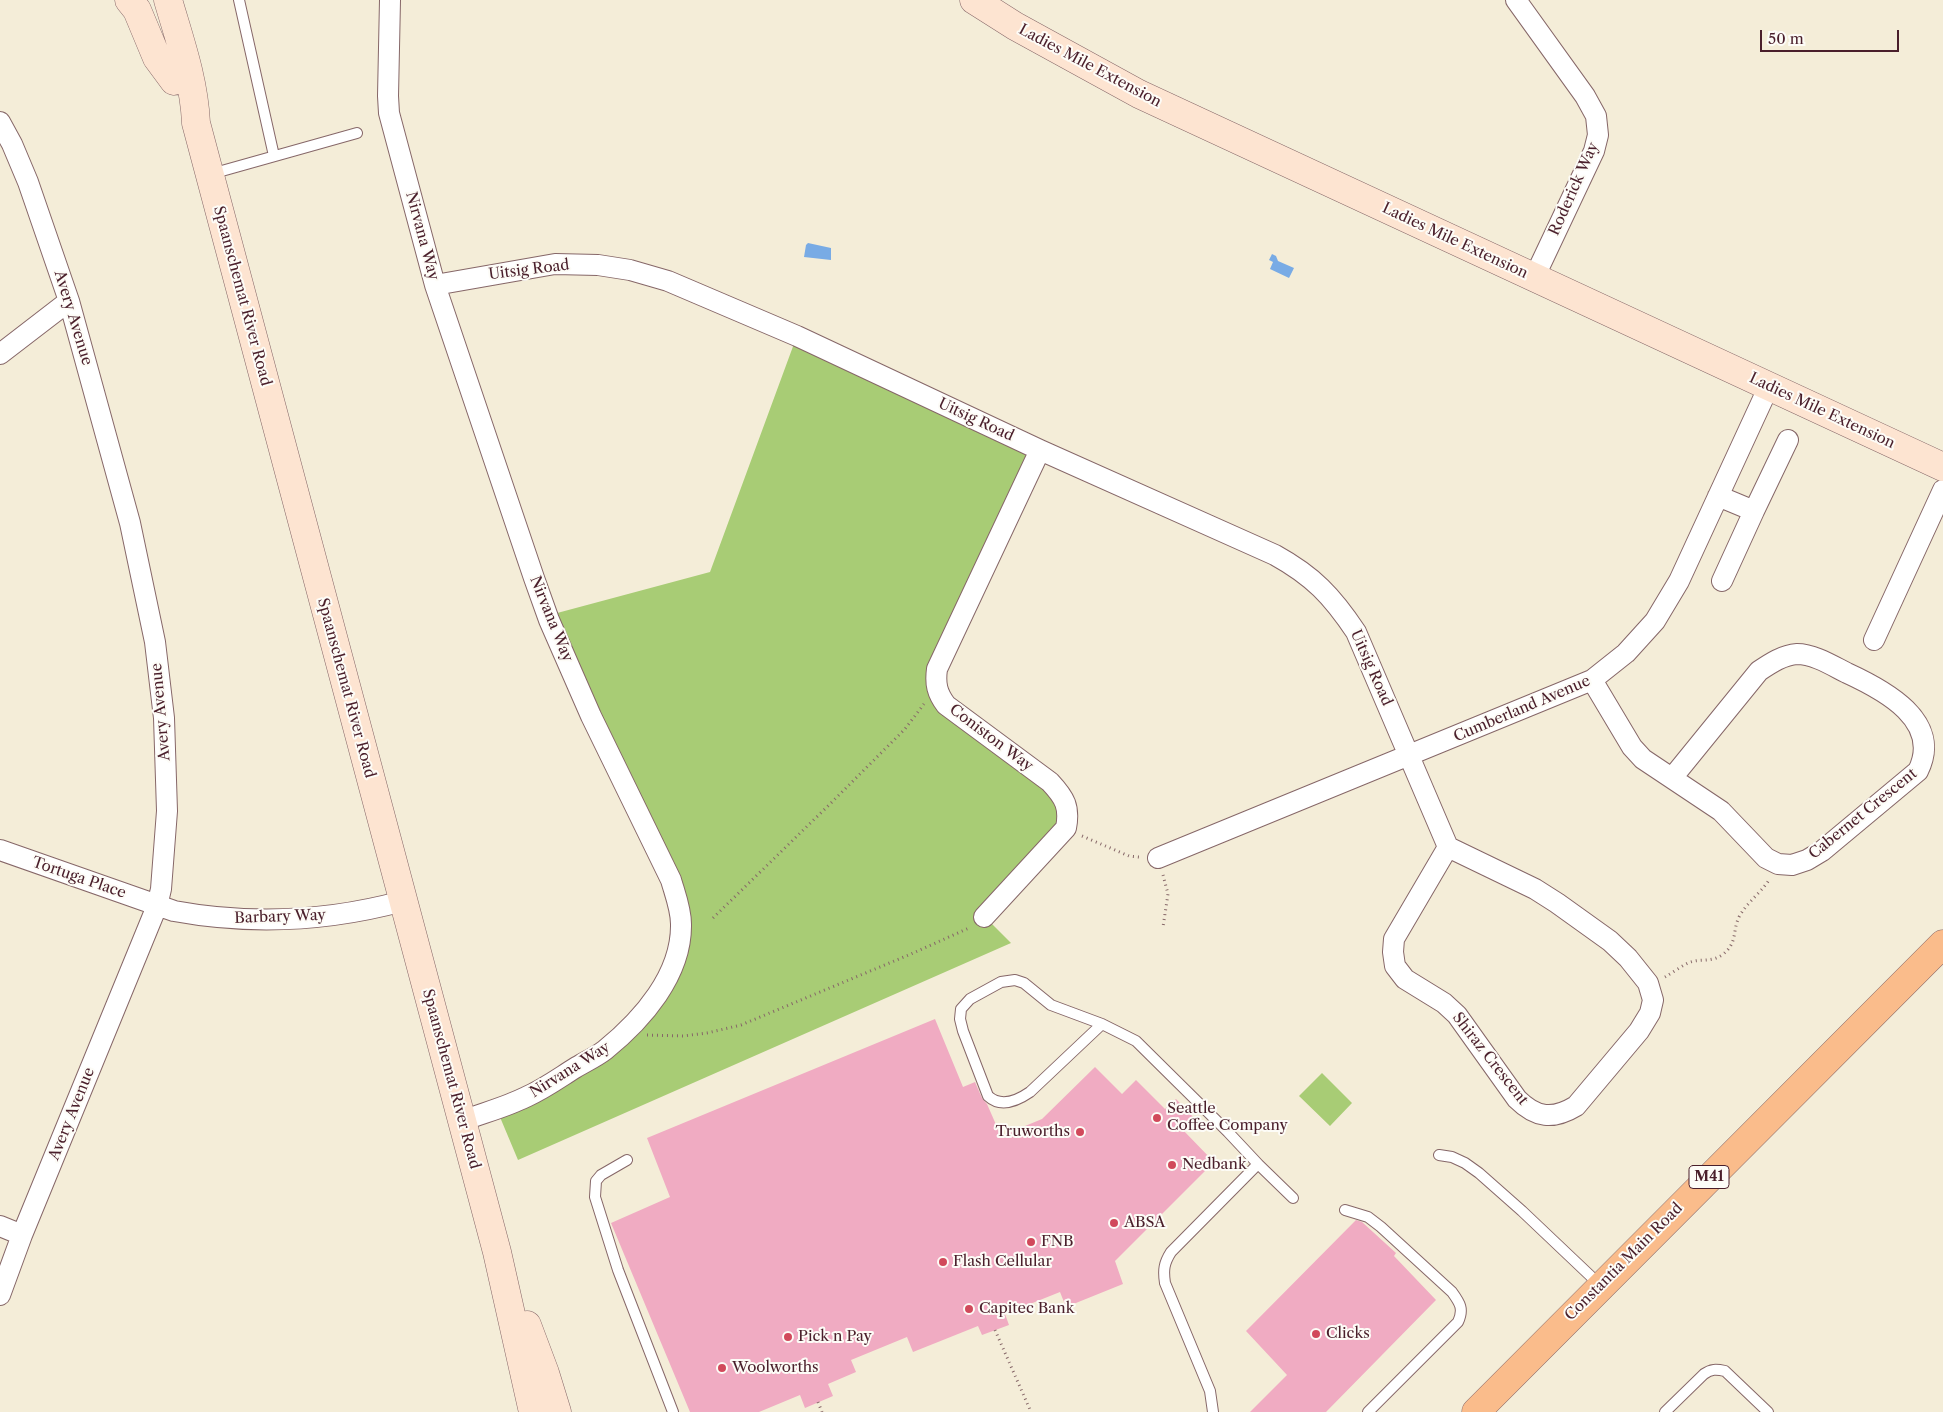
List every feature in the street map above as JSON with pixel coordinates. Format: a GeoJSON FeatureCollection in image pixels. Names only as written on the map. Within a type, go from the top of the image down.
{"type":"FeatureCollection","features":[{"type":"Feature","properties":{"kind":"main road"},"geometry":{"type":"LineString","coordinates":[[128,0],[137,10],[157,58],[174,81]]}},
{"type":"Feature","properties":{"kind":"main road","name":"Spaanschemat River Road"},"geometry":{"type":"LineString","coordinates":[[149,0],[174,81],[196,123],[210,174],[497,1252],[533,1412]]}},
{"type":"Feature","properties":{"kind":"main road","name":"Spaanschemat River Road"},"geometry":{"type":"LineString","coordinates":[[168,0],[190,76],[195,101],[196,123]]}},
{"type":"Feature","properties":{"kind":"main road","name":"Ladies Mile Extension"},"geometry":{"type":"LineString","coordinates":[[974,0],[1015,26],[1139,94],[1943,467]]}},
{"type":"Feature","properties":{"kind":"main road","name":"Constantia Main Road"},"geometry":{"type":"LineString","coordinates":[[1476,1412],[1943,944]]}},
{"type":"Feature","properties":{"kind":"main road","name":"Spaanschemat River Road"},"geometry":{"type":"LineString","coordinates":[[497,1252],[542,1364],[557,1412]]}},
{"type":"Feature","properties":{"kind":"street","name":"Nirvana Way"},"geometry":{"type":"LineString","coordinates":[[390,0],[389,113],[434,285],[549,620],[591,716],[671,880],[678,903],[681,923],[676,960],[664,984],[627,1030],[604,1051],[550,1085],[525,1098],[462,1121]]}},
{"type":"Feature","properties":{"kind":"street","name":"Roderick Way"},"geometry":{"type":"LineString","coordinates":[[1516,0],[1585,96],[1596,116],[1598,135],[1594,151],[1534,278]]}},
{"type":"Feature","properties":{"kind":"street","name":"Avery Avenue"},"geometry":{"type":"LineString","coordinates":[[0,122],[12,144],[28,182],[70,301],[130,523],[155,642],[164,718],[167,811],[161,889],[157,906],[22,1235],[0,1295]]}},
{"type":"Feature","properties":{"kind":"street","name":"Uitsig Road"},"geometry":{"type":"LineString","coordinates":[[434,285],[555,264],[598,265],[630,270],[668,281],[797,336],[1040,450],[1275,555],[1299,569],[1319,585],[1340,608],[1356,632],[1409,756]]}},
{"type":"Feature","properties":{"kind":"street"},"geometry":{"type":"LineString","coordinates":[[0,354],[70,301]]}},
{"type":"Feature","properties":{"kind":"street","name":"Cumberland Avenue"},"geometry":{"type":"LineString","coordinates":[[1158,858],[1592,680],[1626,653],[1655,621],[1680,581],[1769,386]]}},
{"type":"Feature","properties":{"kind":"street"},"geometry":{"type":"LineString","coordinates":[[1722,581],[1788,440]]}},
{"type":"Feature","properties":{"kind":"street"},"geometry":{"type":"LineString","coordinates":[[936,688],[937,669],[1040,450]]}},
{"type":"Feature","properties":{"kind":"street"},"geometry":{"type":"LineString","coordinates":[[1874,640],[1943,490]]}},
{"type":"Feature","properties":{"kind":"street"},"geometry":{"type":"LineString","coordinates":[[1718,496],[1754,511]]}},
{"type":"Feature","properties":{"kind":"street","name":"Cabernet Crescent"},"geometry":{"type":"LineString","coordinates":[[1592,680],[1632,746],[1644,759],[1721,812],[1766,858],[1778,864],[1792,865],[1807,860],[1822,851],[1918,772],[1927,761],[1931,748],[1928,732],[1918,714],[1899,699],[1879,687],[1812,656],[1797,654],[1777,659],[1759,671],[1672,778]]}},
{"type":"Feature","properties":{"kind":"street","name":"Coniston Way"},"geometry":{"type":"LineString","coordinates":[[936,688],[939,696],[946,704],[1050,782],[1066,804],[1068,815],[1066,828]]}},
{"type":"Feature","properties":{"kind":"street"},"geometry":{"type":"LineString","coordinates":[[1409,756],[1448,847],[1535,889],[1557,903],[1610,942],[1628,958],[1648,983]]}},
{"type":"Feature","properties":{"kind":"street"},"geometry":{"type":"LineString","coordinates":[[984,917],[1066,828]]}},
{"type":"Feature","properties":{"kind":"street","name":"Shiraz Crescent"},"geometry":{"type":"LineString","coordinates":[[1448,847],[1394,939],[1395,966],[1405,979],[1444,1003],[1457,1015],[1517,1099],[1526,1107],[1534,1112],[1548,1115],[1562,1114],[1576,1106],[1638,1031],[1650,1013],[1653,1000],[1648,983]]}},
{"type":"Feature","properties":{"kind":"street","name":"Tortuga Place"},"geometry":{"type":"LineString","coordinates":[[0,850],[157,906]]}},
{"type":"Feature","properties":{"kind":"street","name":"Barbary Way"},"geometry":{"type":"LineString","coordinates":[[157,906],[196,915],[228,919],[268,920],[343,914],[403,901]]}},
{"type":"Feature","properties":{"kind":"street"},"geometry":{"type":"LineString","coordinates":[[0,1226],[22,1235]]}},
{"type":"Feature","properties":{"kind":"lane"},"geometry":{"type":"LineString","coordinates":[[239,0],[274,156]]}},
{"type":"Feature","properties":{"kind":"lane"},"geometry":{"type":"LineString","coordinates":[[210,174],[357,134]]}},
{"type":"Feature","properties":{"kind":"lane"},"geometry":{"type":"LineString","coordinates":[[1102,1024],[1030,1092],[1020,1099],[1000,1102],[988,1096],[975,1065],[960,1019],[961,1009],[970,999],[1001,982],[1015,980],[1024,983],[1051,1005],[1102,1024],[1136,1040],[1293,1198]]}},
{"type":"Feature","properties":{"kind":"lane"},"geometry":{"type":"LineString","coordinates":[[1439,1155],[1452,1157],[1479,1173],[1522,1211],[1600,1286]]}},
{"type":"Feature","properties":{"kind":"lane"},"geometry":{"type":"LineString","coordinates":[[627,1160],[601,1175],[596,1181],[595,1197],[618,1270],[673,1412]]}},
{"type":"Feature","properties":{"kind":"lane"},"geometry":{"type":"LineString","coordinates":[[1213,1412],[1210,1391],[1165,1283],[1164,1263],[1171,1252],[1258,1164]]}},
{"type":"Feature","properties":{"kind":"lane"},"geometry":{"type":"LineString","coordinates":[[1345,1210],[1368,1217],[1381,1227],[1452,1292],[1460,1302],[1462,1313],[1458,1322],[1368,1412]]}},
{"type":"Feature","properties":{"kind":"lane"},"geometry":{"type":"LineString","coordinates":[[1665,1412],[1704,1374],[1710,1370],[1718,1369],[1725,1371],[1768,1412]]}},
{"type":"Feature","properties":{"kind":"path"},"geometry":{"type":"LineString","coordinates":[[712,918],[905,729],[936,688]]}},
{"type":"Feature","properties":{"kind":"path"},"geometry":{"type":"LineString","coordinates":[[1066,828],[1096,843],[1129,856],[1158,858]]}},
{"type":"Feature","properties":{"kind":"path"},"geometry":{"type":"LineString","coordinates":[[1648,983],[1662,979],[1690,962],[1707,961],[1721,955],[1732,944],[1738,919],[1747,904],[1762,891],[1770,878],[1766,858]]}},
{"type":"Feature","properties":{"kind":"path"},"geometry":{"type":"LineString","coordinates":[[1163,927],[1168,894]]}},
{"type":"Feature","properties":{"kind":"path"},"geometry":{"type":"LineString","coordinates":[[627,1030],[650,1036],[683,1036],[707,1033],[741,1025],[953,936],[977,924],[984,917]]}},
{"type":"Feature","properties":{"kind":"path"},"geometry":{"type":"LineString","coordinates":[[995,1330],[1031,1412]]}},
{"type":"Feature","properties":{"kind":"path"},"geometry":{"type":"LineString","coordinates":[[818,1402],[822,1412]]}},
{"type":"Feature","properties":{"kind":"green space"},"geometry":{"type":"Polygon","coordinates":[[[795,341],[1040,450],[936,688],[1050,782],[1068,815],[984,916],[1011,943],[518,1160],[497,1110],[553,1085],[653,997],[679,921],[546,616],[710,572],[795,341]]]}},
{"type":"Feature","properties":{"kind":"green space"},"geometry":{"type":"Polygon","coordinates":[[[1322,1073],[1352,1103],[1330,1126],[1299,1096],[1322,1073]]]}},
{"type":"Feature","properties":{"kind":"water"},"geometry":{"type":"Polygon","coordinates":[[[808,243],[831,248],[831,260],[804,257],[808,243]]]}},
{"type":"Feature","properties":{"kind":"water"},"geometry":{"type":"Polygon","coordinates":[[[1272,254],[1276,256],[1278,261],[1294,268],[1289,278],[1270,269],[1273,262],[1269,260],[1272,254]]]}},
{"type":"Feature","properties":{"kind":"building"},"geometry":{"type":"Polygon","coordinates":[[[935,1019],[963,1087],[975,1082],[1001,1136],[1042,1119],[1095,1067],[1122,1094],[1136,1080],[1165,1109],[1176,1099],[1194,1118],[1182,1129],[1214,1162],[1115,1261],[1123,1284],[1066,1307],[1060,1292],[1005,1314],[1009,1325],[982,1335],[978,1326],[913,1352],[907,1337],[851,1360],[856,1372],[828,1384],[833,1396],[805,1408],[800,1395],[759,1412],[690,1412],[611,1223],[670,1197],[647,1138],[935,1019]]]}},
{"type":"Feature","properties":{"kind":"building"},"geometry":{"type":"Polygon","coordinates":[[[1356,1220],[1362,1222],[1396,1253],[1394,1256],[1436,1300],[1326,1412],[1250,1412],[1287,1375],[1246,1331],[1356,1220]]]}},
{"type":"Feature","properties":{"kind":"place","name":"Seattle Coffee Company"},"geometry":{"type":"Point","coordinates":[1157,1118]}},
{"type":"Feature","properties":{"kind":"place","name":"Truworths"},"geometry":{"type":"Point","coordinates":[1080,1132]}},
{"type":"Feature","properties":{"kind":"place","name":"Nedbank"},"geometry":{"type":"Point","coordinates":[1172,1165]}},
{"type":"Feature","properties":{"kind":"place","name":"ABSA"},"geometry":{"type":"Point","coordinates":[1114,1223]}},
{"type":"Feature","properties":{"kind":"place","name":"FNB"},"geometry":{"type":"Point","coordinates":[1031,1242]}},
{"type":"Feature","properties":{"kind":"place","name":"Flash Cellular"},"geometry":{"type":"Point","coordinates":[943,1262]}},
{"type":"Feature","properties":{"kind":"place","name":"Capitec Bank"},"geometry":{"type":"Point","coordinates":[969,1309]}},
{"type":"Feature","properties":{"kind":"place","name":"Clicks"},"geometry":{"type":"Point","coordinates":[1316,1334]}},
{"type":"Feature","properties":{"kind":"place","name":"Pick n Pay"},"geometry":{"type":"Point","coordinates":[788,1337]}},
{"type":"Feature","properties":{"kind":"place","name":"Woolworths"},"geometry":{"type":"Point","coordinates":[722,1368]}}]}
